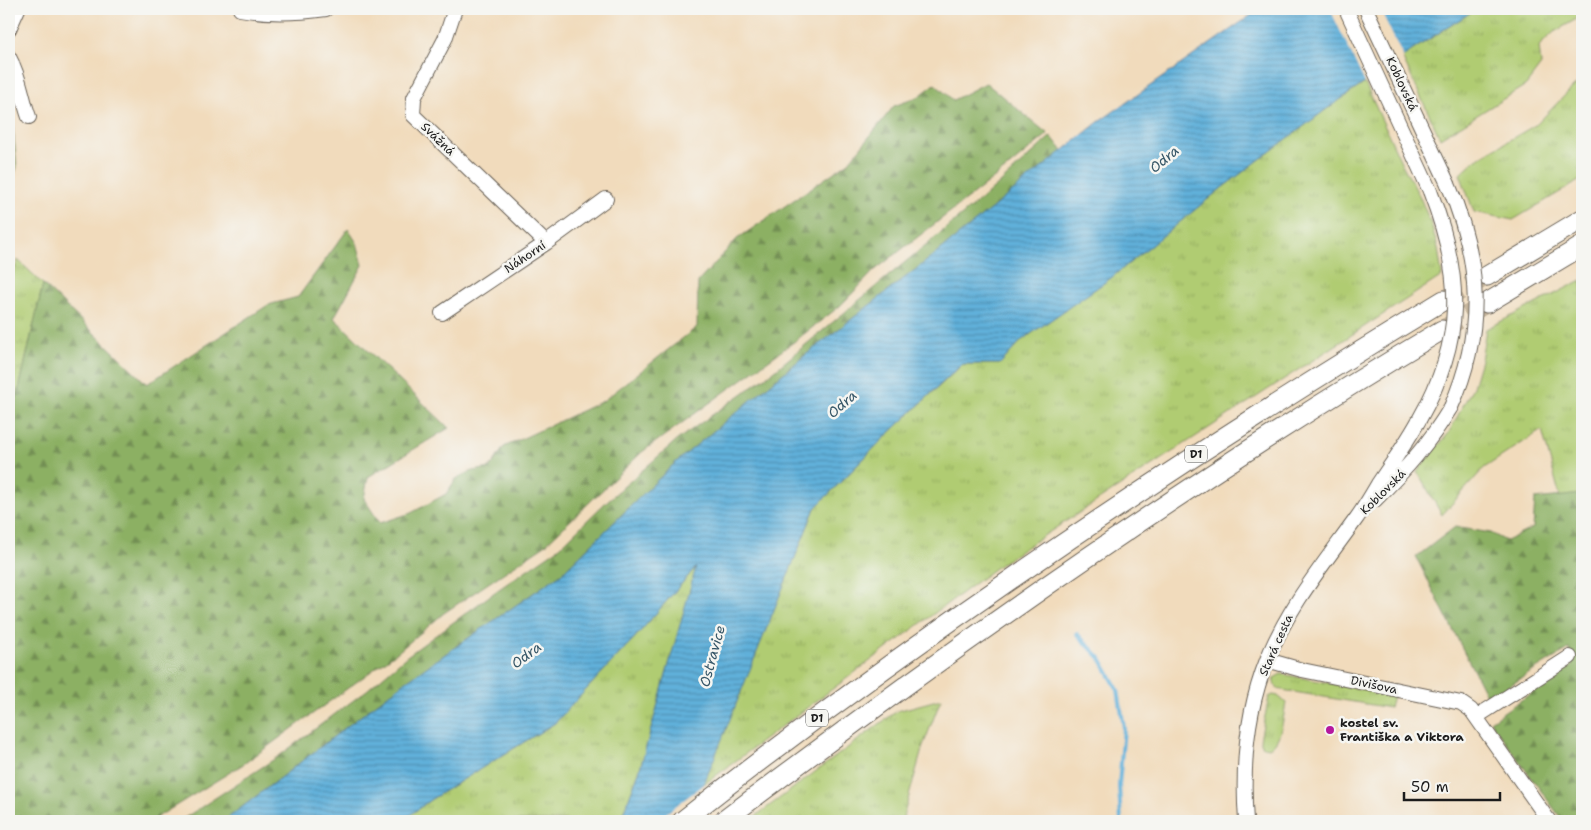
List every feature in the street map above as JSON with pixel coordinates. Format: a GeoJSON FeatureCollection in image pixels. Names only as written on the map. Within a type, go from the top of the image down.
{"type":"FeatureCollection","features":[{"type":"Feature","properties":{"kind":"highway"},"geometry":{"type":"LineString","coordinates":[[1487,276],[1582,219]]}},
{"type":"Feature","properties":{"kind":"highway"},"geometry":{"type":"LineString","coordinates":[[1488,303],[1582,246]]}},
{"type":"Feature","properties":{"kind":"highway","name":"D1"},"geometry":{"type":"LineString","coordinates":[[682,821],[826,712],[1048,554],[1190,458],[1444,300]]}},
{"type":"Feature","properties":{"kind":"highway","name":"D1"},"geometry":{"type":"LineString","coordinates":[[722,821],[847,727],[984,629],[1208,477],[1442,330]]}},
{"type":"Feature","properties":{"kind":"street"},"geometry":{"type":"LineString","coordinates":[[9,28],[18,9]]}},
{"type":"Feature","properties":{"kind":"street"},"geometry":{"type":"LineString","coordinates":[[240,9],[304,12],[326,9]]}},
{"type":"Feature","properties":{"kind":"street","name":"Svážná"},"geometry":{"type":"LineString","coordinates":[[455,9],[445,39],[414,98],[413,115],[546,243]]}},
{"type":"Feature","properties":{"kind":"street","name":"Koblovská"},"geometry":{"type":"LineString","coordinates":[[1346,9],[1430,191],[1448,247],[1453,273],[1454,314],[1451,342],[1444,368],[1434,392],[1419,420],[1357,518]]}},
{"type":"Feature","properties":{"kind":"street","name":"Koblovská"},"geometry":{"type":"LineString","coordinates":[[1357,518],[1412,463],[1436,432],[1451,407],[1470,355],[1476,304],[1474,271],[1461,216],[1448,184],[1366,9]]}},
{"type":"Feature","properties":{"kind":"street"},"geometry":{"type":"LineString","coordinates":[[9,57],[22,89],[24,105],[29,117]]}},
{"type":"Feature","properties":{"kind":"street","name":"Náhorní"},"geometry":{"type":"LineString","coordinates":[[442,313],[546,243],[606,199]]}},
{"type":"Feature","properties":{"kind":"street","name":"Stará cesta"},"geometry":{"type":"LineString","coordinates":[[1246,821],[1245,781],[1248,741],[1258,689],[1267,660],[1300,596],[1357,518]]}},
{"type":"Feature","properties":{"kind":"street"},"geometry":{"type":"LineString","coordinates":[[1476,717],[1570,657]]}},
{"type":"Feature","properties":{"kind":"street","name":"Divišova"},"geometry":{"type":"LineString","coordinates":[[1267,660],[1302,670],[1461,703],[1471,710],[1549,821]]}},
{"type":"Feature","properties":{"kind":"green space"},"geometry":{"type":"Polygon","coordinates":[[[1476,9],[1582,9],[1582,16],[1554,32],[1539,46],[1541,65],[1526,85],[1440,138],[1402,57],[1476,9]]]}},
{"type":"Feature","properties":{"kind":"green space"},"geometry":{"type":"Polygon","coordinates":[[[1582,79],[1582,179],[1513,220],[1474,212],[1460,174],[1475,160],[1537,124],[1582,79]]]}},
{"type":"Feature","properties":{"kind":"green space"},"geometry":{"type":"Polygon","coordinates":[[[986,83],[1048,134],[1006,169],[875,270],[840,306],[642,452],[545,545],[444,613],[399,651],[245,763],[151,821],[9,821],[9,418],[19,389],[43,284],[147,384],[268,305],[298,297],[348,229],[357,243],[363,265],[334,318],[449,428],[368,477],[364,499],[380,523],[411,513],[446,494],[456,479],[472,471],[490,468],[504,447],[603,401],[697,327],[698,282],[737,239],[849,162],[894,106],[918,97],[935,84],[953,100],[986,83]]]}},
{"type":"Feature","properties":{"kind":"green space"},"geometry":{"type":"Polygon","coordinates":[[[1365,83],[1431,224],[1438,248],[1442,276],[1002,563],[702,786],[815,508],[881,441],[963,364],[1000,364],[1022,340],[1111,278],[1223,187],[1328,108],[1365,83]]]}},
{"type":"Feature","properties":{"kind":"green space"},"geometry":{"type":"Polygon","coordinates":[[[9,87],[17,167],[9,191],[9,87]]]}},
{"type":"Feature","properties":{"kind":"green space"},"geometry":{"type":"Polygon","coordinates":[[[1051,136],[1063,151],[933,256],[808,353],[675,463],[561,574],[405,682],[224,821],[180,821],[279,756],[367,690],[407,656],[560,547],[605,503],[677,440],[774,371],[998,185],[1051,136]]]}},
{"type":"Feature","properties":{"kind":"green space"},"geometry":{"type":"Polygon","coordinates":[[[18,260],[43,284],[19,389],[9,418],[9,284],[18,260]]]}},
{"type":"Feature","properties":{"kind":"green space"},"geometry":{"type":"Polygon","coordinates":[[[1582,280],[1582,494],[1560,497],[1542,430],[1484,468],[1442,515],[1417,471],[1448,434],[1473,387],[1481,360],[1486,329],[1582,280]]]}},
{"type":"Feature","properties":{"kind":"green space"},"geometry":{"type":"Polygon","coordinates":[[[1582,494],[1582,821],[1563,821],[1490,721],[1572,666],[1570,648],[1488,699],[1416,557],[1455,527],[1491,533],[1506,541],[1533,528],[1535,499],[1582,494]]]}},
{"type":"Feature","properties":{"kind":"green space"},"geometry":{"type":"Polygon","coordinates":[[[697,566],[639,772],[620,821],[402,821],[430,800],[555,723],[639,633],[697,566]]]}},
{"type":"Feature","properties":{"kind":"green space"},"geometry":{"type":"Polygon","coordinates":[[[1281,674],[1393,695],[1390,708],[1278,689],[1274,683],[1274,678],[1281,674]]]}},
{"type":"Feature","properties":{"kind":"green space"},"geometry":{"type":"Polygon","coordinates":[[[1273,695],[1278,696],[1286,703],[1283,722],[1277,740],[1269,748],[1263,747],[1260,740],[1269,697],[1273,695]]]}},
{"type":"Feature","properties":{"kind":"green space"},"geometry":{"type":"Polygon","coordinates":[[[941,699],[923,746],[902,821],[749,821],[897,711],[941,699]]]}},
{"type":"Feature","properties":{"kind":"water"},"geometry":{"type":"Polygon","coordinates":[[[1260,9],[1476,9],[1328,108],[1223,187],[1111,278],[1022,340],[1000,364],[962,364],[881,441],[815,508],[689,821],[620,821],[639,772],[696,567],[639,633],[555,723],[430,800],[402,821],[224,821],[405,682],[561,574],[675,463],[808,353],[933,256],[1097,123],[1260,9]]]}},
{"type":"Feature","properties":{"kind":"pier"},"geometry":{"type":"Polygon","coordinates":[[[1330,9],[1380,9],[1404,59],[1366,85],[1330,9]]]}},
{"type":"Feature","properties":{"kind":"pier"},"geometry":{"type":"Polygon","coordinates":[[[706,783],[692,821],[656,821],[706,783]]]}},
{"type":"Feature","properties":{"kind":"waterway"},"geometry":{"type":"LineString","coordinates":[[1077,634],[1100,658],[1118,690],[1124,728],[1119,785],[1121,821]]}},
{"type":"Feature","properties":{"kind":"tunnel"},"geometry":{"type":"LineString","coordinates":[[1444,300],[1487,276]]}},
{"type":"Feature","properties":{"kind":"tunnel"},"geometry":{"type":"LineString","coordinates":[[1442,330],[1487,303]]}},
{"type":"Feature","properties":{"kind":"place","name":"kostel sv. Františka a Viktora"},"geometry":{"type":"Point","coordinates":[1330,730]}},
{"type":"Feature","properties":{"kind":"water label","name":"Odra"},"geometry":{"type":"Point","coordinates":[1164,159]}},
{"type":"Feature","properties":{"kind":"water label","name":"Odra"},"geometry":{"type":"Point","coordinates":[842,404]}},
{"type":"Feature","properties":{"kind":"water label","name":"Odra"},"geometry":{"type":"Point","coordinates":[526,655]}},
{"type":"Feature","properties":{"kind":"water label","name":"Ostravice"},"geometry":{"type":"Point","coordinates":[712,656]}}]}
